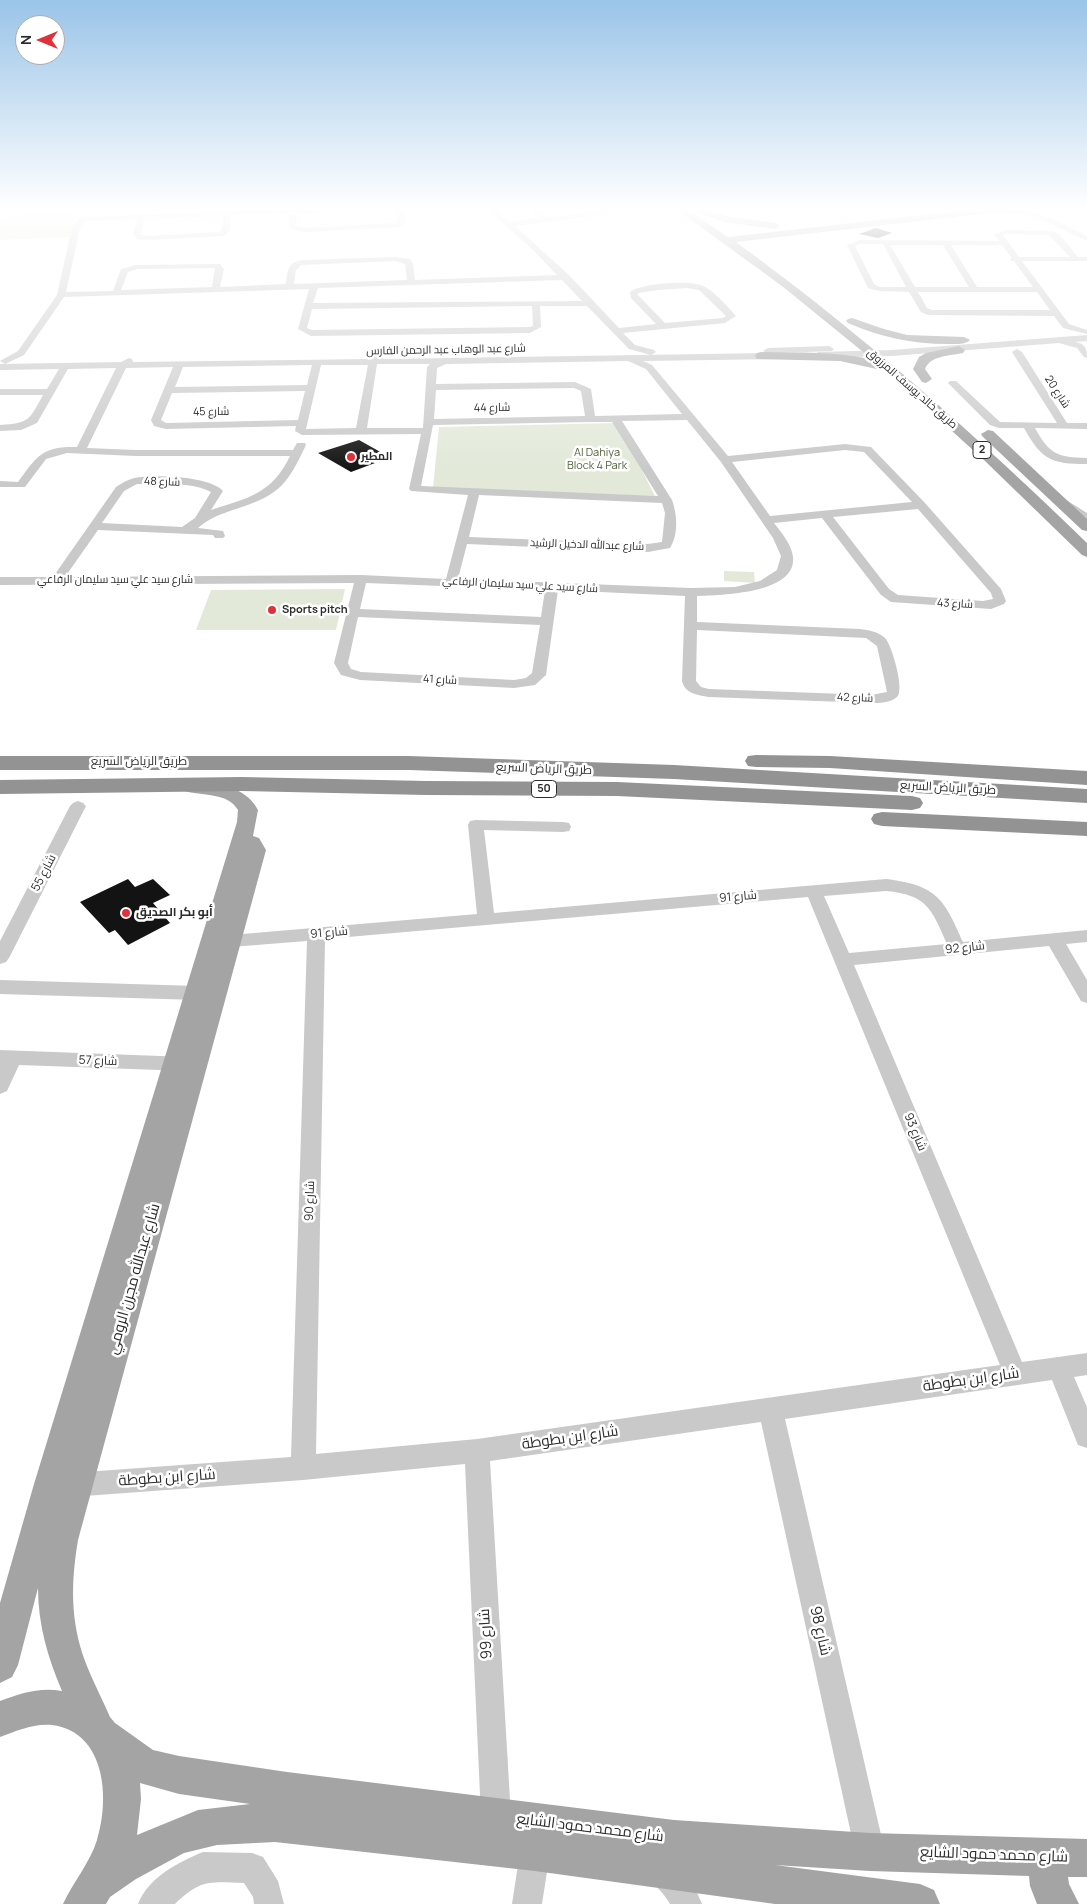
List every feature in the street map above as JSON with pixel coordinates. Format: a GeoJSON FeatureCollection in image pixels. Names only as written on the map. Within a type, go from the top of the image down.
{"type":"FeatureCollection","features":[{"type":"Feature","properties":{"kind":"highway"},"geometry":{"type":"LineString","coordinates":[[409,763],[528,760],[743,760],[830,762],[1082,776]]}},
{"type":"Feature","properties":{"kind":"highway","name":"طريق الرياض السريع"},"geometry":{"type":"LineString","coordinates":[[0,763],[409,763],[674,772],[1087,796]]}},
{"type":"Feature","properties":{"kind":"highway","name":"طريق الرياض السريع"},"geometry":{"type":"LineString","coordinates":[[0,787],[309,785],[617,789],[1087,812]]}},
{"type":"Feature","properties":{"kind":"highway"},"geometry":{"type":"LineString","coordinates":[[426,788],[701,810],[1087,829]]}},
{"type":"Feature","properties":{"kind":"main road"},"geometry":{"type":"LineString","coordinates":[[759,354],[809,346],[833,338],[830,326],[800,295]]}},
{"type":"Feature","properties":{"kind":"main road","name":"طريق خالد يوسف المرزوق"},"geometry":{"type":"LineString","coordinates":[[801,295],[879,351],[926,379],[938,390]]}},
{"type":"Feature","properties":{"kind":"main road","name":"طريق خالد يوسف المرزوق"},"geometry":{"type":"LineString","coordinates":[[969,344],[892,336],[848,318],[902,378],[982,450],[1087,552]]}},
{"type":"Feature","properties":{"kind":"main road"},"geometry":{"type":"LineString","coordinates":[[926,379],[919,369],[923,360],[969,344]]}},
{"type":"Feature","properties":{"kind":"main road"},"geometry":{"type":"LineString","coordinates":[[759,354],[857,360],[877,365],[902,378]]}},
{"type":"Feature","properties":{"kind":"main road","name":"طريق خالد يوسف المرزوق"},"geometry":{"type":"LineString","coordinates":[[970,418],[1087,527]]}},
{"type":"Feature","properties":{"kind":"main road","name":"شارع عبدالله مجرن الرومي"},"geometry":{"type":"LineString","coordinates":[[135,786],[206,788],[241,799],[248,809],[242,843],[197,993],[186,1064]]}},
{"type":"Feature","properties":{"kind":"main road","name":"شارع عبدالله مجرن الرومي"},"geometry":{"type":"LineString","coordinates":[[0,1666],[63,1485],[186,1064],[231,941],[256,850],[252,843],[242,843]]}},
{"type":"Feature","properties":{"kind":"main road","name":"شارع عبدالله مجرن الرومي"},"geometry":{"type":"LineString","coordinates":[[63,1485],[62,1540],[55,1590],[60,1642],[74,1680],[117,1760],[123,1788],[121,1818],[114,1850],[91,1893]]}},
{"type":"Feature","properties":{"kind":"main road","name":"شارع محمد حمود الشايع"},"geometry":{"type":"LineString","coordinates":[[0,1719],[24,1710],[51,1707],[75,1713],[101,1731],[144,1766],[179,1775],[287,1791],[674,1839],[870,1852],[1072,1857]]}},
{"type":"Feature","properties":{"kind":"main road"},"geometry":{"type":"LineString","coordinates":[[91,1893],[127,1861],[157,1845],[198,1829],[239,1824],[275,1823],[534,1852],[920,1904]]}},
{"type":"Feature","properties":{"kind":"main road"},"geometry":{"type":"LineString","coordinates":[[1059,1904],[1051,1891],[1048,1880],[1049,1867],[1072,1857]]}},
{"type":"Feature","properties":{"kind":"street"},"geometry":{"type":"LineString","coordinates":[[2,363],[21,353],[60,295],[64,295]]}},
{"type":"Feature","properties":{"kind":"street"},"geometry":{"type":"LineString","coordinates":[[312,295],[303,331],[311,333],[530,330],[536,327],[536,304]]}},
{"type":"Feature","properties":{"kind":"street"},"geometry":{"type":"LineString","coordinates":[[583,295],[629,344],[637,349],[651,352]]}},
{"type":"Feature","properties":{"kind":"street"},"geometry":{"type":"LineString","coordinates":[[634,295],[663,326]]}},
{"type":"Feature","properties":{"kind":"street"},"geometry":{"type":"LineString","coordinates":[[617,331],[725,320],[732,316],[708,295]]}},
{"type":"Feature","properties":{"kind":"street"},"geometry":{"type":"LineString","coordinates":[[915,295],[922,309],[932,313],[1055,313]]}},
{"type":"Feature","properties":{"kind":"street"},"geometry":{"type":"LineString","coordinates":[[1042,295],[1065,330]]}},
{"type":"Feature","properties":{"kind":"street"},"geometry":{"type":"LineString","coordinates":[[310,306],[591,303]]}},
{"type":"Feature","properties":{"kind":"street"},"geometry":{"type":"LineString","coordinates":[[969,344],[1065,330],[1085,337]]}},
{"type":"Feature","properties":{"kind":"street"},"geometry":{"type":"LineString","coordinates":[[969,344],[1085,337]]}},
{"type":"Feature","properties":{"kind":"street"},"geometry":{"type":"LineString","coordinates":[[1085,337],[1087,355]]}},
{"type":"Feature","properties":{"kind":"street"},"geometry":{"type":"LineString","coordinates":[[618,352],[628,347],[629,344]]}},
{"type":"Feature","properties":{"kind":"street","name":"شارع عبد الوهاب عبد الرحمن الفارس"},"geometry":{"type":"LineString","coordinates":[[141,362],[180,365],[317,363],[395,358],[618,352],[759,354],[879,351],[969,344]]}},
{"type":"Feature","properties":{"kind":"street","name":"شارع 20"},"geometry":{"type":"LineString","coordinates":[[1016,352],[1064,426],[1087,426]]}},
{"type":"Feature","properties":{"kind":"street"},"geometry":{"type":"LineString","coordinates":[[21,353],[26,359],[32,360]]}},
{"type":"Feature","properties":{"kind":"street","name":"شارع عبد الوهاب عبد الرحمن الفارس"},"geometry":{"type":"LineString","coordinates":[[395,358],[445,361],[664,358],[702,354]]}},
{"type":"Feature","properties":{"kind":"street","name":"شارع سيد علي سيد سليمان الرفاعي"},"geometry":{"type":"LineString","coordinates":[[0,581],[361,579],[691,592],[735,592],[764,584],[782,572],[786,564],[787,556],[780,538],[725,460],[649,366],[630,358]]}},
{"type":"Feature","properties":{"kind":"street"},"geometry":{"type":"LineString","coordinates":[[649,366],[664,358]]}},
{"type":"Feature","properties":{"kind":"street"},"geometry":{"type":"LineString","coordinates":[[361,432],[374,359]]}},
{"type":"Feature","properties":{"kind":"street","name":"شارع عبد الوهاب عبد الرحمن الفارس"},"geometry":{"type":"LineString","coordinates":[[2,363],[32,360],[141,362],[374,359]]}},
{"type":"Feature","properties":{"kind":"street"},"geometry":{"type":"LineString","coordinates":[[421,361],[432,367]]}},
{"type":"Feature","properties":{"kind":"street"},"geometry":{"type":"LineString","coordinates":[[445,361],[436,363],[432,367],[428,426],[415,489],[666,500]]}},
{"type":"Feature","properties":{"kind":"street"},"geometry":{"type":"LineString","coordinates":[[80,449],[124,362]]}},
{"type":"Feature","properties":{"kind":"street","name":"شارع عبد الوهاب عبد الرحمن الفارس"},"geometry":{"type":"LineString","coordinates":[[2,363],[65,366],[124,362]]}},
{"type":"Feature","properties":{"kind":"street"},"geometry":{"type":"LineString","coordinates":[[304,428],[310,388],[317,363]]}},
{"type":"Feature","properties":{"kind":"street","name":"شارع 45"},"geometry":{"type":"LineString","coordinates":[[180,365],[156,420],[160,425],[304,428]]}},
{"type":"Feature","properties":{"kind":"street"},"geometry":{"type":"LineString","coordinates":[[0,428],[21,428],[33,421],[65,366]]}},
{"type":"Feature","properties":{"kind":"street"},"geometry":{"type":"LineString","coordinates":[[953,383],[994,423],[1003,426],[1064,426]]}},
{"type":"Feature","properties":{"kind":"street","name":"شارع 44"},"geometry":{"type":"LineString","coordinates":[[431,387],[575,385],[586,389],[590,419]]}},
{"type":"Feature","properties":{"kind":"street","name":"شارع 45"},"geometry":{"type":"LineString","coordinates":[[168,390],[310,388]]}},
{"type":"Feature","properties":{"kind":"street"},"geometry":{"type":"LineString","coordinates":[[0,392],[50,392]]}},
{"type":"Feature","properties":{"kind":"street","name":"شارع 44"},"geometry":{"type":"LineString","coordinates":[[304,428],[361,432],[428,426],[615,418],[690,417]]}},
{"type":"Feature","properties":{"kind":"street","name":"شارع عبدالله الدخيل الرشيد"},"geometry":{"type":"LineString","coordinates":[[461,540],[648,548],[663,547],[668,542],[670,513],[666,500],[615,418]]}},
{"type":"Feature","properties":{"kind":"street"},"geometry":{"type":"LineString","coordinates":[[1028,426],[1043,452],[1048,456],[1061,460],[1087,461]]}},
{"type":"Feature","properties":{"kind":"street","name":"شارع 48"},"geometry":{"type":"LineString","coordinates":[[201,518],[268,491],[285,475],[297,453],[304,428]]}},
{"type":"Feature","properties":{"kind":"street","name":"شارع 43"},"geometry":{"type":"LineString","coordinates":[[725,460],[845,447],[863,448],[872,452],[921,505],[996,592],[1000,597],[998,602],[983,606],[895,599],[885,592],[825,514]]}},
{"type":"Feature","properties":{"kind":"street"},"geometry":{"type":"LineString","coordinates":[[0,484],[21,485],[42,457],[54,452],[80,449],[136,452],[297,453]]}},
{"type":"Feature","properties":{"kind":"street","name":"شارع 48"},"geometry":{"type":"LineString","coordinates":[[56,581],[122,487],[144,481],[202,484],[216,489],[215,495],[201,518],[192,527],[184,530]]}},
{"type":"Feature","properties":{"kind":"street"},"geometry":{"type":"LineString","coordinates":[[1043,485],[1087,518]]}},
{"type":"Feature","properties":{"kind":"street"},"geometry":{"type":"LineString","coordinates":[[451,582],[475,491]]}},
{"type":"Feature","properties":{"kind":"street"},"geometry":{"type":"LineString","coordinates":[[767,520],[921,505]]}},
{"type":"Feature","properties":{"kind":"street"},"geometry":{"type":"LineString","coordinates":[[95,526],[218,532],[219,536]]}},
{"type":"Feature","properties":{"kind":"street","name":"شارع 41"},"geometry":{"type":"LineString","coordinates":[[361,579],[341,663],[346,672],[351,675],[514,684],[530,682],[539,675],[552,586]]}},
{"type":"Feature","properties":{"kind":"street","name":"شارع 42"},"geometry":{"type":"LineString","coordinates":[[691,592],[689,680],[690,685],[696,690],[709,693],[872,699],[886,698],[893,694],[894,690],[884,646],[882,641],[872,636],[860,633],[691,626]]}},
{"type":"Feature","properties":{"kind":"street"},"geometry":{"type":"LineString","coordinates":[[353,613],[546,621]]}},
{"type":"Feature","properties":{"kind":"street","name":"شارع 55"},"geometry":{"type":"LineString","coordinates":[[0,958],[5,939],[78,806]]}},
{"type":"Feature","properties":{"kind":"street"},"geometry":{"type":"LineString","coordinates":[[486,919],[476,825],[563,827]]}},
{"type":"Feature","properties":{"kind":"street","name":"شارع 91"},"geometry":{"type":"LineString","coordinates":[[231,941],[886,885],[912,888],[932,900],[938,908],[958,949]]}},
{"type":"Feature","properties":{"kind":"street","name":"شارع 93"},"geometry":{"type":"LineString","coordinates":[[814,891],[1015,1373]]}},
{"type":"Feature","properties":{"kind":"street","name":"شارع 90"},"geometry":{"type":"LineString","coordinates":[[303,1468],[316,934]]}},
{"type":"Feature","properties":{"kind":"street","name":"شارع 92"},"geometry":{"type":"LineString","coordinates":[[844,960],[1087,936]]}},
{"type":"Feature","properties":{"kind":"street"},"geometry":{"type":"LineString","coordinates":[[1054,939],[1087,996]]}},
{"type":"Feature","properties":{"kind":"street"},"geometry":{"type":"LineString","coordinates":[[0,987],[197,993]]}},
{"type":"Feature","properties":{"kind":"street"},"geometry":{"type":"LineString","coordinates":[[0,1086],[7,1058]]}},
{"type":"Feature","properties":{"kind":"street","name":"شارع 57"},"geometry":{"type":"LineString","coordinates":[[7,1058],[186,1064]]}},
{"type":"Feature","properties":{"kind":"street","name":"شارع ابن بطوطة"},"geometry":{"type":"LineString","coordinates":[[63,1485],[303,1468],[476,1451],[1087,1364]]}},
{"type":"Feature","properties":{"kind":"street"},"geometry":{"type":"LineString","coordinates":[[1059,1368],[1087,1436]]}},
{"type":"Feature","properties":{"kind":"street","name":"شارع 98"},"geometry":{"type":"LineString","coordinates":[[771,1410],[870,1852]]}},
{"type":"Feature","properties":{"kind":"street","name":"شارع 99"},"geometry":{"type":"LineString","coordinates":[[476,1451],[496,1817]]}},
{"type":"Feature","properties":{"kind":"street"},"geometry":{"type":"LineString","coordinates":[[527,1904],[534,1852]]}},
{"type":"Feature","properties":{"kind":"street"},"geometry":{"type":"LineString","coordinates":[[152,1904],[178,1880],[203,1867],[227,1867],[252,1868],[267,1892],[269,1904]]}},
{"type":"Feature","properties":{"kind":"street"},"geometry":{"type":"LineString","coordinates":[[659,1868],[677,1886],[686,1904]]}},
{"type":"Feature","properties":{"kind":"green space","name":"Al Dahiya Block 4 Park"},"geometry":{"type":"Polygon","coordinates":[[[618,423],[655,496],[433,488],[439,427],[618,423]]]}},
{"type":"Feature","properties":{"kind":"green space"},"geometry":{"type":"Polygon","coordinates":[[[724,571],[754,572],[755,583],[724,581],[724,571]]]}},
{"type":"Feature","properties":{"kind":"green space","name":"Sports pitch"},"geometry":{"type":"Polygon","coordinates":[[[345,589],[336,630],[196,630],[211,590],[345,589]]]}},
{"type":"Feature","properties":{"kind":"building","name":"المطير"},"geometry":{"type":"Polygon","coordinates":[[[359,440],[384,454],[369,461],[375,463],[351,472],[318,453],[359,440]]]}},
{"type":"Feature","properties":{"kind":"building","name":"أبو بكر الصديق"},"geometry":{"type":"Polygon","coordinates":[[[128,879],[135,887],[153,879],[170,895],[153,903],[170,923],[128,945],[115,930],[109,933],[80,902],[128,879]]]}},
{"type":"Feature","properties":{"kind":"place","name":"المطير"},"geometry":{"type":"Point","coordinates":[351,457]}},
{"type":"Feature","properties":{"kind":"place","name":"Sports pitch"},"geometry":{"type":"Point","coordinates":[272,610]}},
{"type":"Feature","properties":{"kind":"place","name":"أبو بكر الصديق"},"geometry":{"type":"Point","coordinates":[126,913]}}]}
